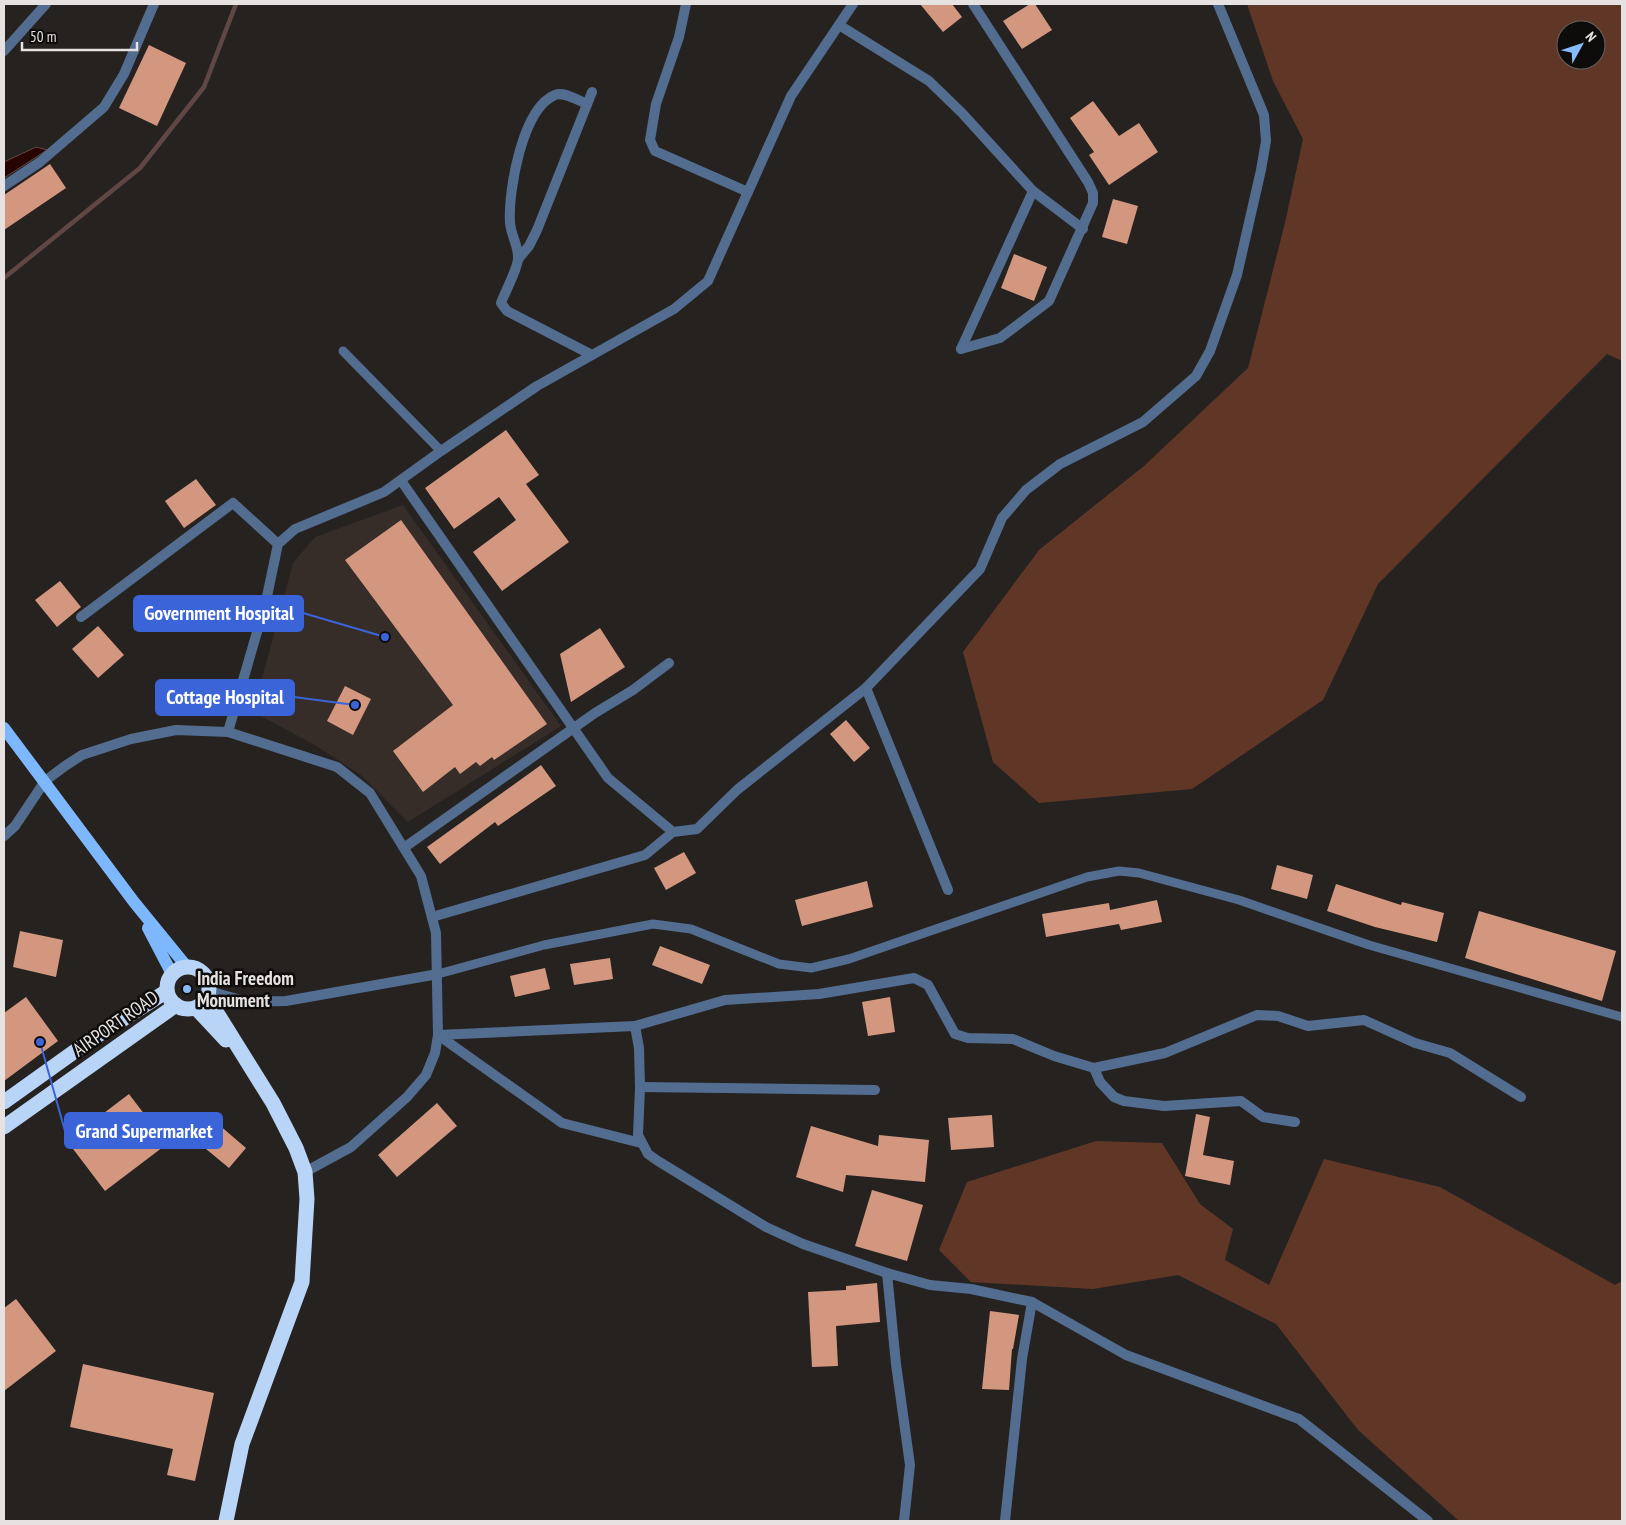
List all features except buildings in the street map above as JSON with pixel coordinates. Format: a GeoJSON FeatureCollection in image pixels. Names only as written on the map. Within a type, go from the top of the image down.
{"type":"FeatureCollection","features":[{"type":"Feature","properties":{"kind":"highway"},"geometry":{"type":"LineString","coordinates":[[208,994],[196,1008],[186,1009],[176,1005],[167,991],[167,985],[172,974],[187,967],[204,974],[208,994],[273,1103],[305,1172],[307,1199],[302,1282],[242,1444],[226,1521]]}},
{"type":"Feature","properties":{"kind":"highway","name":"AIRPORT ROAD"},"geometry":{"type":"LineString","coordinates":[[4,1102],[92,1039],[167,991]]}},
{"type":"Feature","properties":{"kind":"highway","name":"AIRPORT ROAD"},"geometry":{"type":"LineString","coordinates":[[4,1127],[176,1005]]}},
{"type":"Feature","properties":{"kind":"highway"},"geometry":{"type":"LineString","coordinates":[[196,1008],[246,1060]]}},
{"type":"Feature","properties":{"kind":"main road"},"geometry":{"type":"LineString","coordinates":[[4,728],[134,902],[187,967]]}},
{"type":"Feature","properties":{"kind":"main road"},"geometry":{"type":"LineString","coordinates":[[134,902],[172,974]]}},
{"type":"Feature","properties":{"kind":"street"},"geometry":{"type":"LineString","coordinates":[[4,51],[46,4]]}},
{"type":"Feature","properties":{"kind":"street"},"geometry":{"type":"LineString","coordinates":[[4,186],[40,162],[104,107],[124,74],[154,4]]}},
{"type":"Feature","properties":{"kind":"street"},"geometry":{"type":"LineString","coordinates":[[686,4],[679,37],[656,104],[650,140],[656,150],[748,192]]}},
{"type":"Feature","properties":{"kind":"street"},"geometry":{"type":"LineString","coordinates":[[228,732],[266,602],[278,544],[295,529],[384,492],[402,482],[441,450],[537,386],[674,309],[708,281],[791,96],[853,4]]}},
{"type":"Feature","properties":{"kind":"street"},"geometry":{"type":"LineString","coordinates":[[973,4],[1088,182],[1093,193],[1093,203],[1083,229],[1049,301],[1000,338],[961,349],[1032,191]]}},
{"type":"Feature","properties":{"kind":"street"},"geometry":{"type":"LineString","coordinates":[[432,917],[645,855],[673,832],[697,829],[737,790],[866,688],[980,569],[1002,518],[1026,490],[1060,464],[1143,422],[1196,376],[1210,351],[1237,275],[1262,170],[1266,141],[1264,115],[1218,4]]}},
{"type":"Feature","properties":{"kind":"street"},"geometry":{"type":"LineString","coordinates":[[839,25],[929,81],[962,113],[1032,191],[1083,229]]}},
{"type":"Feature","properties":{"kind":"street"},"geometry":{"type":"LineString","coordinates":[[592,92],[537,230],[529,246],[519,258],[502,303],[504,307],[592,356]]}},
{"type":"Feature","properties":{"kind":"street"},"geometry":{"type":"LineString","coordinates":[[519,258],[511,231],[510,206],[518,156],[533,117],[555,94],[561,94],[587,104]]}},
{"type":"Feature","properties":{"kind":"street"},"geometry":{"type":"LineString","coordinates":[[402,482],[608,778],[673,832]]}},
{"type":"Feature","properties":{"kind":"street"},"geometry":{"type":"LineString","coordinates":[[81,616],[233,503],[278,544]]}},
{"type":"Feature","properties":{"kind":"street"},"geometry":{"type":"LineString","coordinates":[[405,847],[595,713],[633,690],[669,663]]}},
{"type":"Feature","properties":{"kind":"street"},"geometry":{"type":"LineString","coordinates":[[866,688],[948,890]]}},
{"type":"Feature","properties":{"kind":"street"},"geometry":{"type":"LineString","coordinates":[[4,836],[15,826],[45,781],[82,755],[131,738],[176,730],[228,732],[337,767],[370,793],[405,847],[421,876],[436,932],[438,1036],[435,1053],[426,1075],[407,1097],[351,1147],[305,1172]]}},
{"type":"Feature","properties":{"kind":"street"},"geometry":{"type":"LineString","coordinates":[[208,994],[248,1002],[286,1001],[438,974]]}},
{"type":"Feature","properties":{"kind":"street"},"geometry":{"type":"LineString","coordinates":[[438,1036],[635,1026],[724,1000],[819,994],[914,978],[928,985],[955,1034],[968,1038],[1014,1039],[1054,1056],[1094,1068],[1165,1053],[1257,1015],[1278,1016],[1308,1026],[1364,1020],[1415,1043],[1450,1053],[1521,1097]]}},
{"type":"Feature","properties":{"kind":"street"},"geometry":{"type":"LineString","coordinates":[[635,1026],[639,1048],[638,1135],[648,1154],[658,1161],[766,1227],[803,1244],[887,1273],[930,1285],[971,1289],[1032,1302],[1126,1355],[1299,1420],[1428,1521]]}},
{"type":"Feature","properties":{"kind":"street"},"geometry":{"type":"LineString","coordinates":[[438,1036],[562,1123],[641,1143]]}},
{"type":"Feature","properties":{"kind":"street"},"geometry":{"type":"LineString","coordinates":[[1094,1068],[1100,1082],[1114,1096],[1124,1101],[1164,1106],[1241,1101],[1263,1117],[1295,1122]]}},
{"type":"Feature","properties":{"kind":"street"},"geometry":{"type":"LineString","coordinates":[[640,1087],[875,1090]]}},
{"type":"Feature","properties":{"kind":"street"},"geometry":{"type":"LineString","coordinates":[[887,1273],[896,1364],[910,1465],[904,1521]]}},
{"type":"Feature","properties":{"kind":"street"},"geometry":{"type":"LineString","coordinates":[[1005,1521],[1022,1359],[1032,1302]]}},
{"type":"Feature","properties":{"kind":"lane"},"geometry":{"type":"LineString","coordinates":[[343,352],[441,450]]}},
{"type":"Feature","properties":{"kind":"lane"},"geometry":{"type":"LineString","coordinates":[[438,974],[544,945],[653,924],[691,929],[779,964],[812,968],[850,959],[1087,877],[1119,871],[1139,874],[1239,900],[1369,945],[1622,1017]]}},
{"type":"Feature","properties":{"kind":"shaded area"},"geometry":{"type":"Polygon","coordinates":[[[1247,4],[1622,4],[1622,361],[1607,354],[1378,584],[1323,700],[1192,789],[1039,803],[993,762],[963,652],[1039,550],[1144,466],[1248,368],[1285,223],[1303,139],[1273,81],[1247,4]]]}},
{"type":"Feature","properties":{"kind":"shaded area"},"geometry":{"type":"Polygon","coordinates":[[[36,147],[47,150],[4,178],[4,162],[36,147]]]}},
{"type":"Feature","properties":{"kind":"shaded area"},"geometry":{"type":"Polygon","coordinates":[[[403,505],[561,726],[408,822],[361,775],[313,744],[253,712],[293,563],[315,537],[403,505]]]}},
{"type":"Feature","properties":{"kind":"shaded area"},"geometry":{"type":"Polygon","coordinates":[[[1096,1141],[1162,1143],[1200,1204],[1233,1229],[1225,1260],[1269,1285],[1324,1159],[1440,1187],[1615,1285],[1622,1281],[1622,1521],[1459,1521],[1358,1430],[1276,1324],[1178,1275],[1093,1289],[971,1282],[939,1250],[967,1182],[1096,1141]]]}},
{"type":"Feature","properties":{"kind":"waterway"},"geometry":{"type":"LineString","coordinates":[[4,278],[140,168],[204,87],[236,4]]}},
{"type":"Feature","properties":{"kind":"place","name":"Government Hospital"},"geometry":{"type":"Point","coordinates":[385,637]}},
{"type":"Feature","properties":{"kind":"place","name":"Cottage Hospital"},"geometry":{"type":"Point","coordinates":[355,705]}},
{"type":"Feature","properties":{"kind":"place","name":"India Freedom Monument"},"geometry":{"type":"Point","coordinates":[187,989]}},
{"type":"Feature","properties":{"kind":"place","name":"Grand Supermarket"},"geometry":{"type":"Point","coordinates":[40,1042]}}]}
